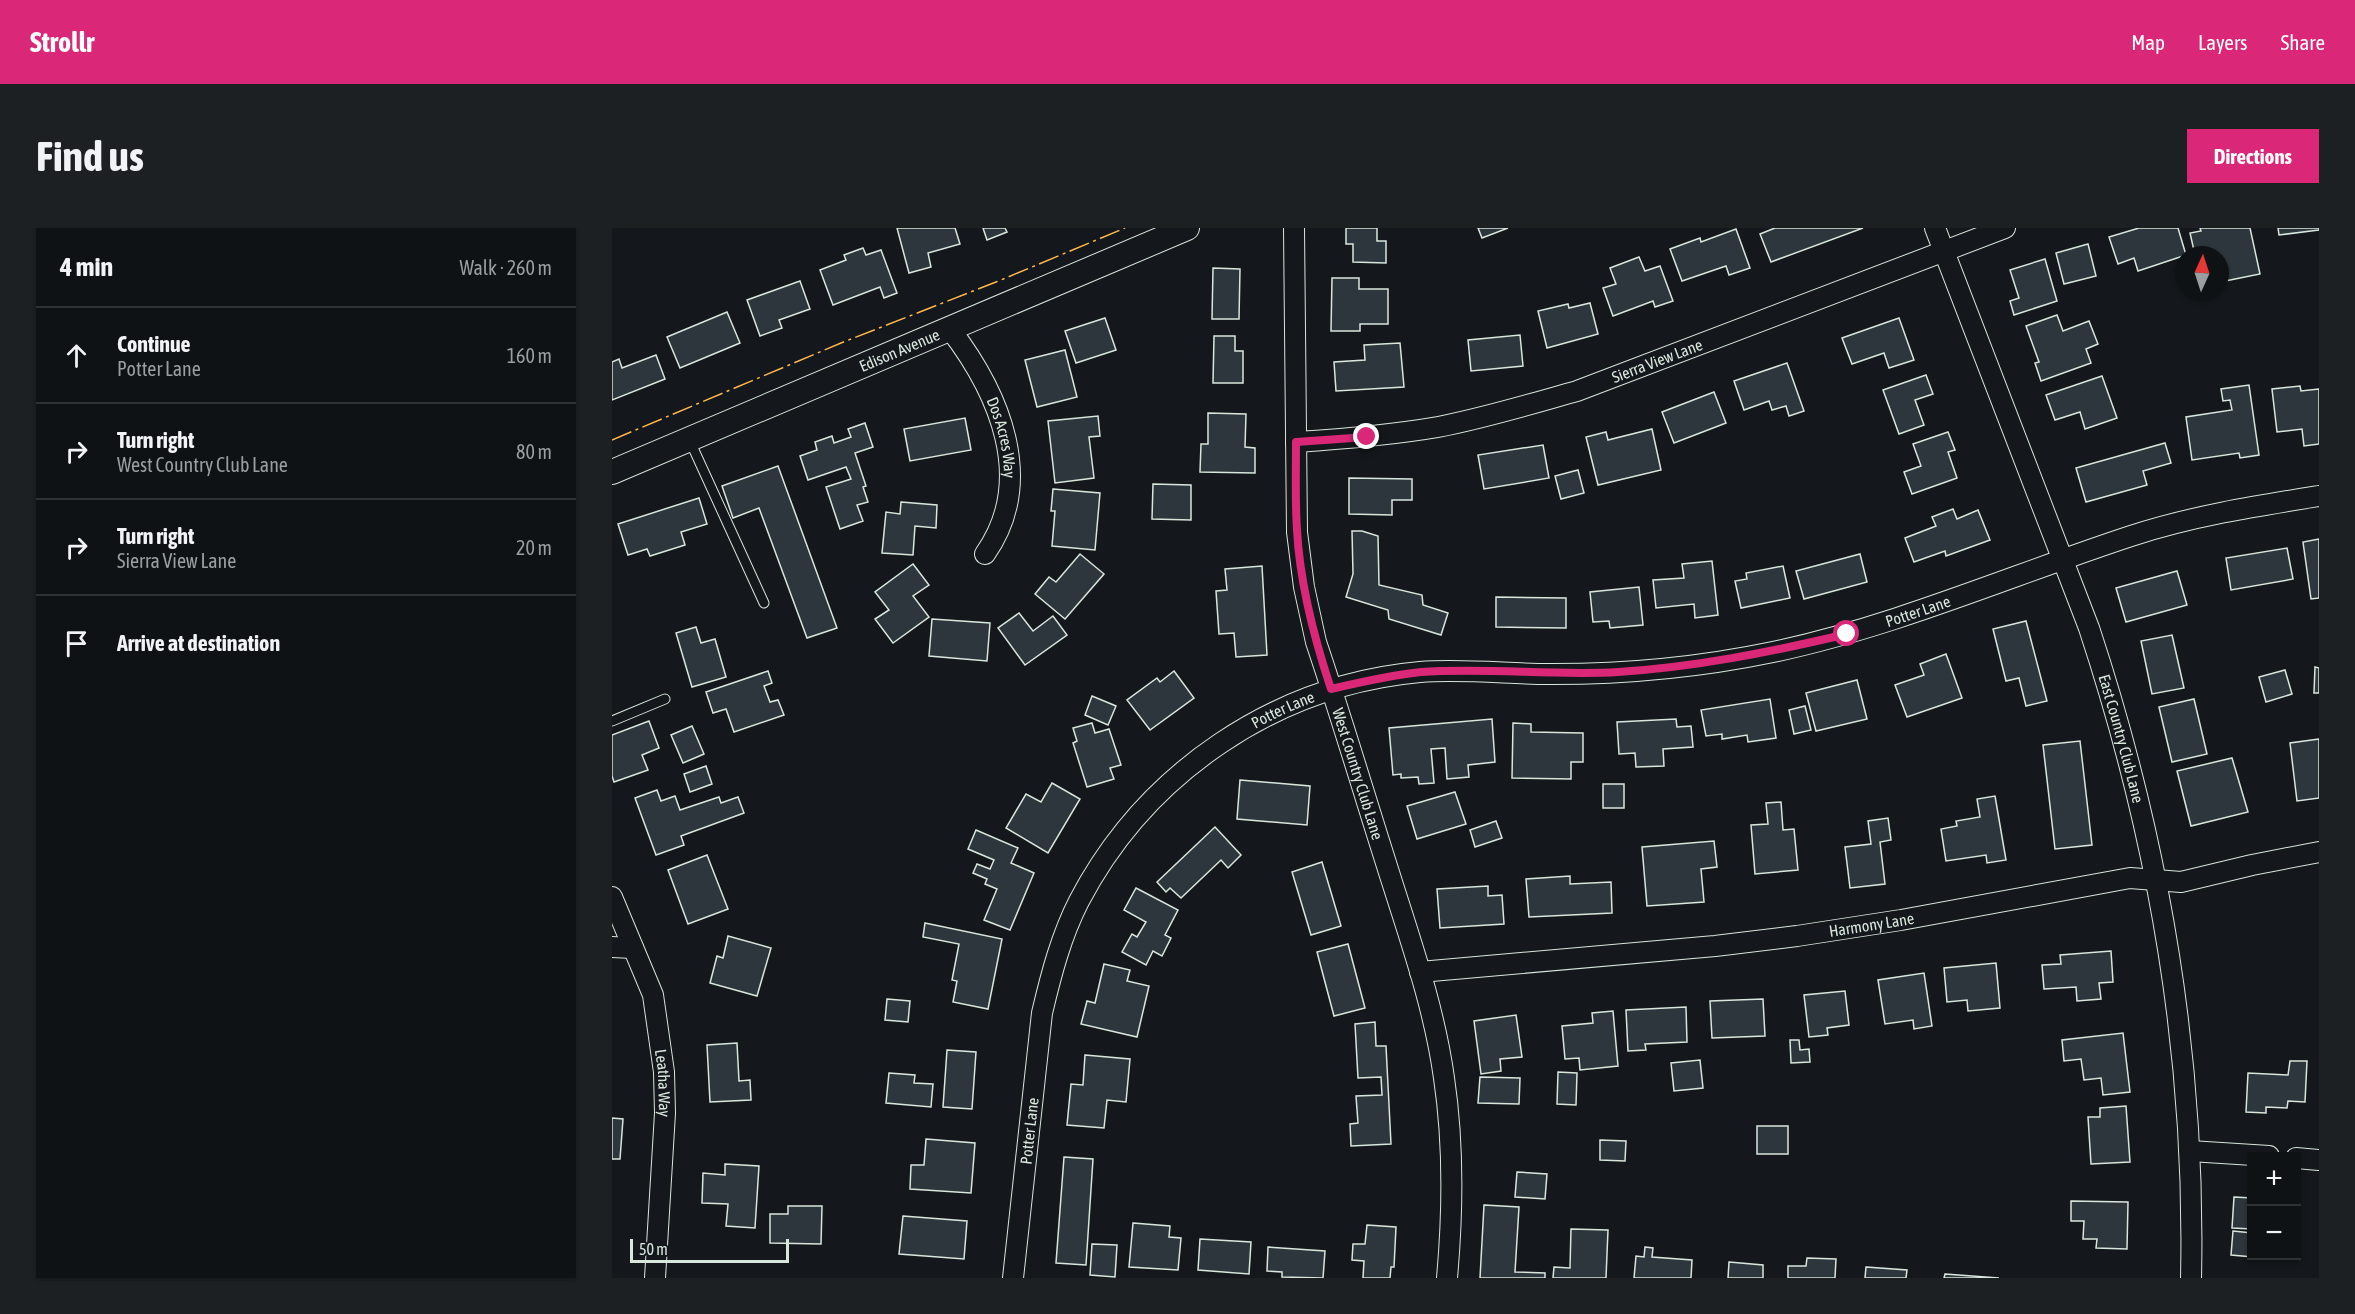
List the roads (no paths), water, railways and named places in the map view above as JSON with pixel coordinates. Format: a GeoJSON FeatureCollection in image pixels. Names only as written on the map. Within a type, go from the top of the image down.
{"type":"FeatureCollection","features":[{"type":"Feature","properties":{"kind":"street","name":"Edison Avenue"},"geometry":{"type":"LineString","coordinates":[[612,472],[1187,228]]}},
{"type":"Feature","properties":{"kind":"street","name":"West Country Club Lane"},"geometry":{"type":"LineString","coordinates":[[1294,228],[1297,532],[1304,587],[1316,642],[1429,1002],[1444,1076],[1450,1126],[1451,1218],[1447,1278]]}},
{"type":"Feature","properties":{"kind":"street","name":"East Country Club Lane"},"geometry":{"type":"LineString","coordinates":[[1935,228],[2063,559],[2109,689],[2135,781],[2157,880],[2174,981],[2184,1064],[2190,1151],[2191,1278]]}},
{"type":"Feature","properties":{"kind":"street","name":"Sierra View Lane"},"geometry":{"type":"LineString","coordinates":[[1296,442],[1367,437],[1438,426],[1532,404],[1624,375],[2005,228]]}},
{"type":"Feature","properties":{"kind":"street","name":"Dos Acres Way"},"geometry":{"type":"LineString","coordinates":[[950,329],[985,380],[998,411],[1009,461],[1008,502],[1002,526],[985,554]]}},
{"type":"Feature","properties":{"kind":"street","name":"Potter Lane"},"geometry":{"type":"LineString","coordinates":[[1013,1278],[1041,1013],[1052,971],[1078,903],[1101,864],[1126,829],[1155,796],[1188,766],[1223,740],[1261,718],[1331,689],[1378,678],[1422,672],[1539,674],[1617,672],[1694,665],[1761,654],[1847,634],[1904,617],[2134,535],[2184,521],[2254,506],[2319,496]]}},
{"type":"Feature","properties":{"kind":"street","name":"Harmony Lane"},"geometry":{"type":"LineString","coordinates":[[1420,972],[1774,939],[1901,920],[2130,878],[2181,882],[2319,852]]}},
{"type":"Feature","properties":{"kind":"street","name":"Leatha Way"},"geometry":{"type":"LineString","coordinates":[[612,897],[653,994],[664,1072],[665,1113],[656,1278]]}},
{"type":"Feature","properties":{"kind":"street"},"geometry":{"type":"LineString","coordinates":[[612,947],[633,948]]}},
{"type":"Feature","properties":{"kind":"street"},"geometry":{"type":"LineString","coordinates":[[2190,1151],[2247,1155]]}},
{"type":"Feature","properties":{"kind":"street"},"geometry":{"type":"LineString","coordinates":[[2301,1158],[2319,1160]]}},
{"type":"Feature","properties":{"kind":"lane"},"geometry":{"type":"LineString","coordinates":[[689,439],[764,603]]}},
{"type":"Feature","properties":{"kind":"lane"},"geometry":{"type":"LineString","coordinates":[[612,721],[665,699]]}}]}
